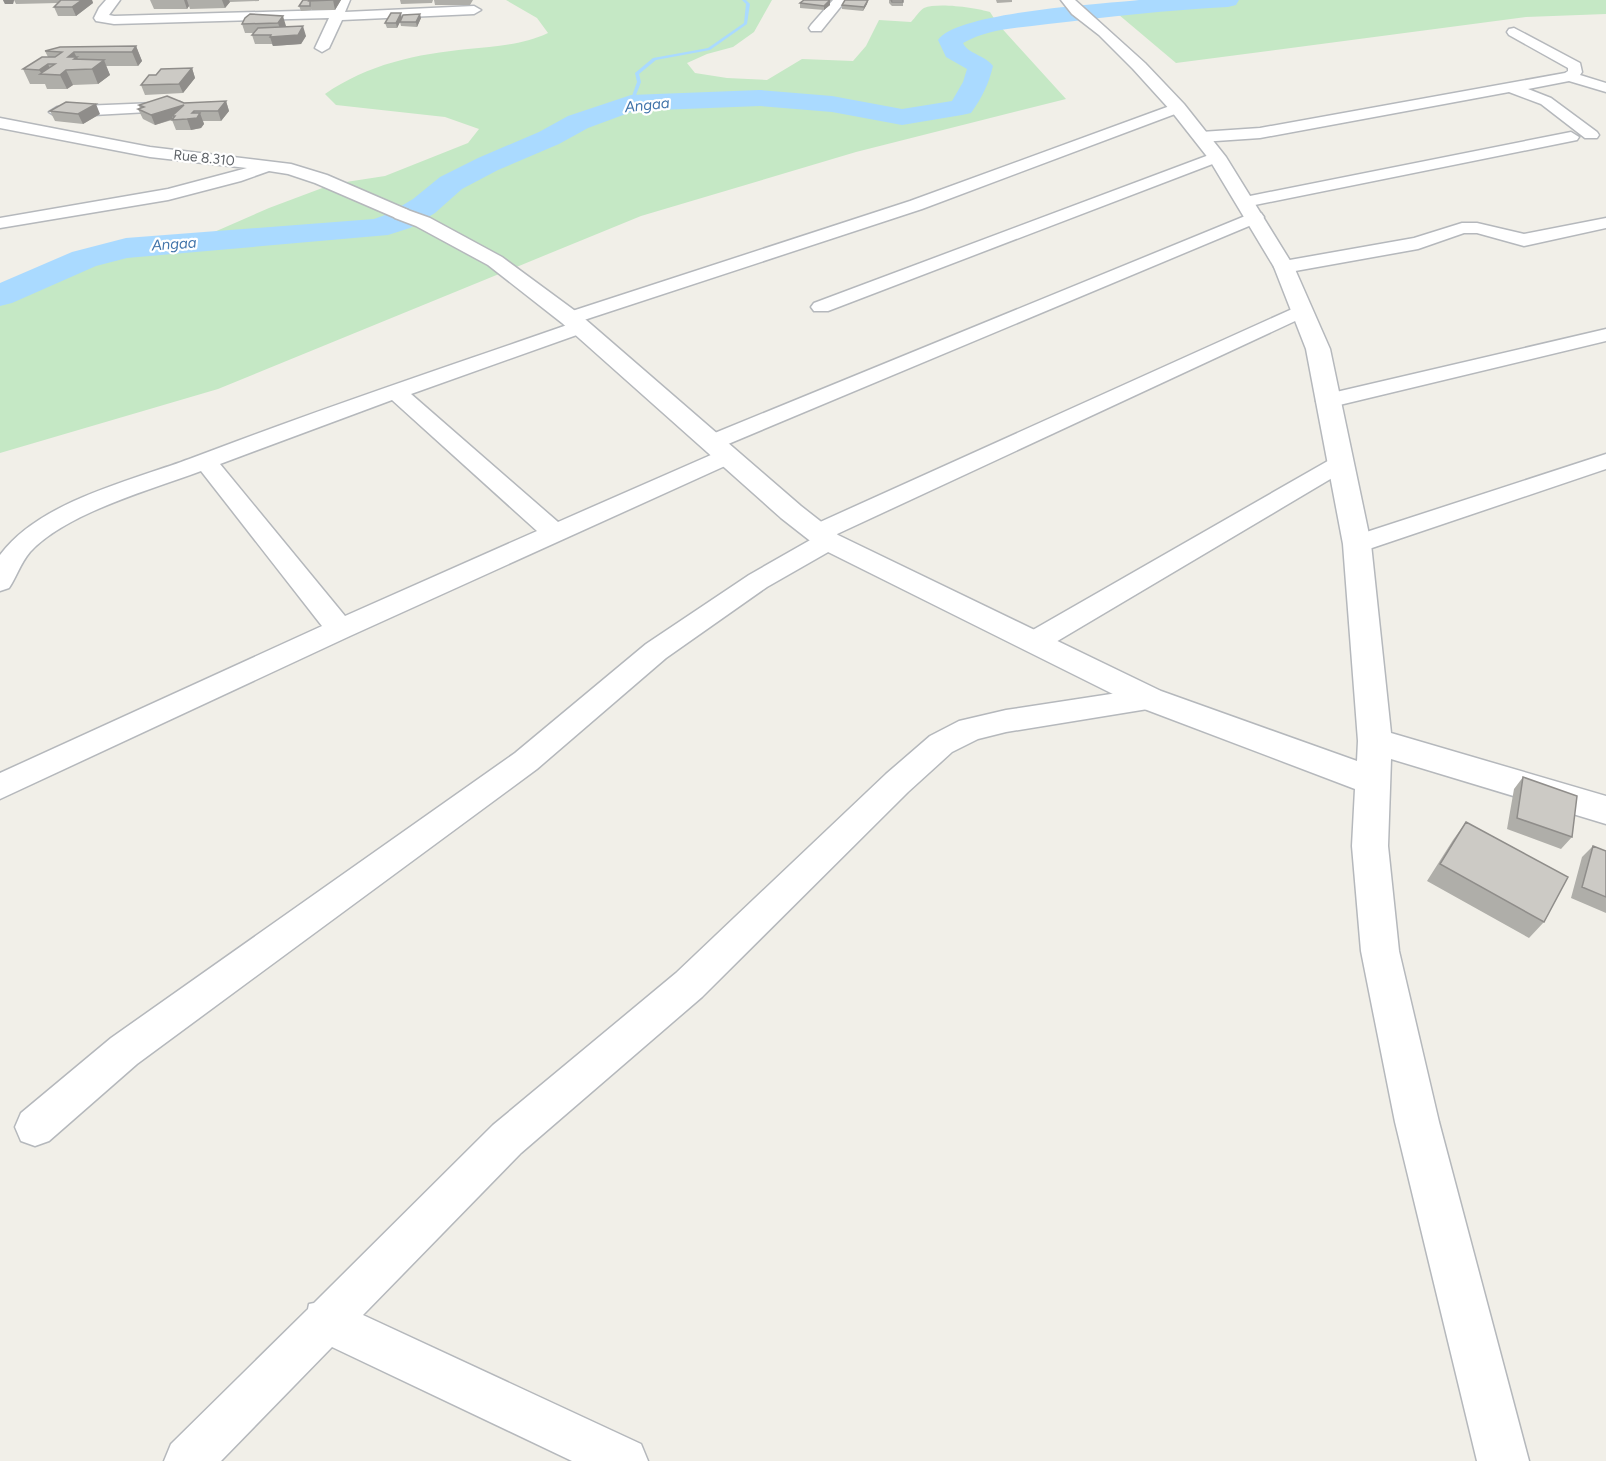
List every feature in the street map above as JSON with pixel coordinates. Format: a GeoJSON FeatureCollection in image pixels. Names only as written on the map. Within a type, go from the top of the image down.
{"type":"FeatureCollection","features":[{"type":"Feature","properties":{"kind":"street"},"geometry":{"type":"LineString","coordinates":[[114,0],[105,8],[101,18],[114,20],[474,10]]}},
{"type":"Feature","properties":{"kind":"street"},"geometry":{"type":"LineString","coordinates":[[322,48],[344,0]]}},
{"type":"Feature","properties":{"kind":"street"},"geometry":{"type":"LineString","coordinates":[[816,28],[840,0]]}},
{"type":"Feature","properties":{"kind":"street"},"geometry":{"type":"LineString","coordinates":[[1077,10],[1139,66],[1178,108],[1209,147],[1250,209],[1284,267],[1318,349],[1357,544],[1364,601],[1375,741],[1370,846],[1380,951],[1417,1122],[1503,1461]]}},
{"type":"Feature","properties":{"kind":"street"},"geometry":{"type":"LineString","coordinates":[[1514,32],[1575,66],[1575,72],[1570,77]]}},
{"type":"Feature","properties":{"kind":"street"},"geometry":{"type":"LineString","coordinates":[[821,307],[1209,147],[1260,133],[1570,77],[1606,88]]}},
{"type":"Feature","properties":{"kind":"street"},"geometry":{"type":"LineString","coordinates":[[1511,88],[1546,101],[1591,135]]}},
{"type":"Feature","properties":{"kind":"street"},"geometry":{"type":"LineString","coordinates":[[0,116],[146,107],[192,107]]}},
{"type":"Feature","properties":{"kind":"street"},"geometry":{"type":"LineString","coordinates":[[0,582],[18,549],[37,532],[77,512],[306,422],[397,393],[576,322],[916,205],[1178,108]]}},
{"type":"Feature","properties":{"kind":"street","name":"Rue 8.310"},"geometry":{"type":"LineString","coordinates":[[0,123],[142,151],[291,169],[321,179],[402,214]]}},
{"type":"Feature","properties":{"kind":"street"},"geometry":{"type":"LineString","coordinates":[[0,787],[340,629],[556,534],[720,449],[1250,209],[1571,137]]}},
{"type":"Feature","properties":{"kind":"street"},"geometry":{"type":"LineString","coordinates":[[0,223],[201,187],[223,182],[269,165]]}},
{"type":"Feature","properties":{"kind":"street"},"geometry":{"type":"LineString","coordinates":[[402,214],[423,222],[495,261],[576,322],[626,369],[823,537],[1150,699],[1373,781]]}},
{"type":"Feature","properties":{"kind":"street"},"geometry":{"type":"LineString","coordinates":[[1284,267],[1419,243],[1462,228],[1477,228],[1524,240],[1606,223]]}},
{"type":"Feature","properties":{"kind":"street"},"geometry":{"type":"LineString","coordinates":[[36,1127],[124,1051],[526,761],[656,651],[823,537],[1301,311]]}},
{"type":"Feature","properties":{"kind":"street"},"geometry":{"type":"LineString","coordinates":[[1327,401],[1606,335]]}},
{"type":"Feature","properties":{"kind":"street"},"geometry":{"type":"LineString","coordinates":[[397,393],[556,534]]}},
{"type":"Feature","properties":{"kind":"street"},"geometry":{"type":"LineString","coordinates":[[206,461],[340,629]]}},
{"type":"Feature","properties":{"kind":"street"},"geometry":{"type":"LineString","coordinates":[[1357,544],[1606,461]]}},
{"type":"Feature","properties":{"kind":"street"},"geometry":{"type":"LineString","coordinates":[[1034,642],[1341,463]]}},
{"type":"Feature","properties":{"kind":"street"},"geometry":{"type":"LineString","coordinates":[[188,1461],[325,1320],[507,1139],[689,985],[897,783],[942,744],[970,729],[1006,721],[1150,699]]}},
{"type":"Feature","properties":{"kind":"street"},"geometry":{"type":"LineString","coordinates":[[1375,741],[1606,810]]}},
{"type":"Feature","properties":{"kind":"street"},"geometry":{"type":"LineString","coordinates":[[325,1320],[624,1461]]}},
{"type":"Feature","properties":{"kind":"green space"},"geometry":{"type":"Polygon","coordinates":[[[506,0],[772,0],[754,32],[733,47],[707,54],[687,63],[695,73],[727,78],[767,80],[802,59],[853,61],[866,46],[879,20],[911,22],[922,9],[930,6],[976,9],[990,12],[997,23],[1066,99],[856,152],[641,216],[218,389],[0,453],[0,296],[102,253],[126,248],[189,243],[269,208],[333,184],[385,176],[468,143],[479,129],[445,117],[336,105],[325,94],[358,75],[394,62],[449,51],[519,43],[548,33],[537,18],[506,0]]]}},
{"type":"Feature","properties":{"kind":"green space"},"geometry":{"type":"Polygon","coordinates":[[[1228,0],[1606,0],[1606,14],[1526,17],[1176,63],[1112,9],[1228,0]]]}},
{"type":"Feature","properties":{"kind":"building"},"geometry":{"type":"Polygon","coordinates":[[[61,0],[82,0],[72,7],[54,7],[61,0]]]}},
{"type":"Feature","properties":{"kind":"building"},"geometry":{"type":"Polygon","coordinates":[[[303,0],[310,0],[310,6],[299,6],[303,0]]]}},
{"type":"Feature","properties":{"kind":"building"},"geometry":{"type":"Polygon","coordinates":[[[804,0],[830,0],[824,6],[800,3],[804,0]]]}},
{"type":"Feature","properties":{"kind":"building"},"geometry":{"type":"Polygon","coordinates":[[[845,0],[868,0],[864,7],[842,5],[845,0]]]}},
{"type":"Feature","properties":{"kind":"building"},"geometry":{"type":"Polygon","coordinates":[[[891,0],[903,0],[903,2],[892,2],[891,0]]]}},
{"type":"Feature","properties":{"kind":"building"},"geometry":{"type":"Polygon","coordinates":[[[391,13],[401,13],[396,23],[385,23],[391,13]]]}},
{"type":"Feature","properties":{"kind":"building"},"geometry":{"type":"Polygon","coordinates":[[[250,14],[283,16],[278,23],[242,24],[250,14]]]}},
{"type":"Feature","properties":{"kind":"building"},"geometry":{"type":"Polygon","coordinates":[[[420,14],[416,22],[400,22],[403,15],[420,14]]]}},
{"type":"Feature","properties":{"kind":"building"},"geometry":{"type":"Polygon","coordinates":[[[303,26],[298,35],[270,37],[271,35],[252,35],[258,28],[303,26]]]}},
{"type":"Feature","properties":{"kind":"building"},"geometry":{"type":"Polygon","coordinates":[[[136,46],[132,52],[74,52],[68,57],[104,60],[92,69],[66,70],[60,75],[40,74],[55,64],[48,64],[39,70],[23,69],[42,57],[55,57],[62,52],[45,51],[60,47],[136,46]]]}},
{"type":"Feature","properties":{"kind":"building"},"geometry":{"type":"Polygon","coordinates":[[[192,68],[179,84],[141,85],[149,75],[156,75],[161,69],[192,68]]]}},
{"type":"Feature","properties":{"kind":"building"},"geometry":{"type":"Polygon","coordinates":[[[167,96],[184,103],[226,101],[218,111],[194,111],[192,113],[200,113],[197,118],[187,119],[172,120],[175,116],[172,116],[184,105],[151,115],[138,109],[144,107],[139,105],[167,96]]]}},
{"type":"Feature","properties":{"kind":"building"},"geometry":{"type":"Polygon","coordinates":[[[66,102],[96,104],[78,114],[50,111],[66,102]]]}},
{"type":"Feature","properties":{"kind":"building"},"geometry":{"type":"Polygon","coordinates":[[[1523,777],[1577,796],[1572,837],[1517,818],[1523,777]]]}},
{"type":"Feature","properties":{"kind":"building"},"geometry":{"type":"Polygon","coordinates":[[[1466,822],[1568,877],[1544,922],[1440,864],[1466,822]]]}},
{"type":"Feature","properties":{"kind":"building"},"geometry":{"type":"Polygon","coordinates":[[[1593,846],[1606,851],[1606,897],[1582,887],[1593,846]]]}},
{"type":"Feature","properties":{"kind":"waterway"},"geometry":{"type":"LineString","coordinates":[[631,103],[639,82],[637,74],[655,59],[709,49],[746,23],[748,4],[744,0]]}},
{"type":"Feature","properties":{"kind":"waterway","name":"Angaa"},"geometry":{"type":"LineString","coordinates":[[0,296],[84,259],[126,248],[377,228],[399,221],[424,206],[451,183],[488,164],[549,138],[578,122],[631,103],[760,98],[832,104],[902,117],[962,107],[976,82],[980,66],[955,52],[950,40],[961,34],[984,26],[1007,22],[1136,7],[1228,0]]}}]}
